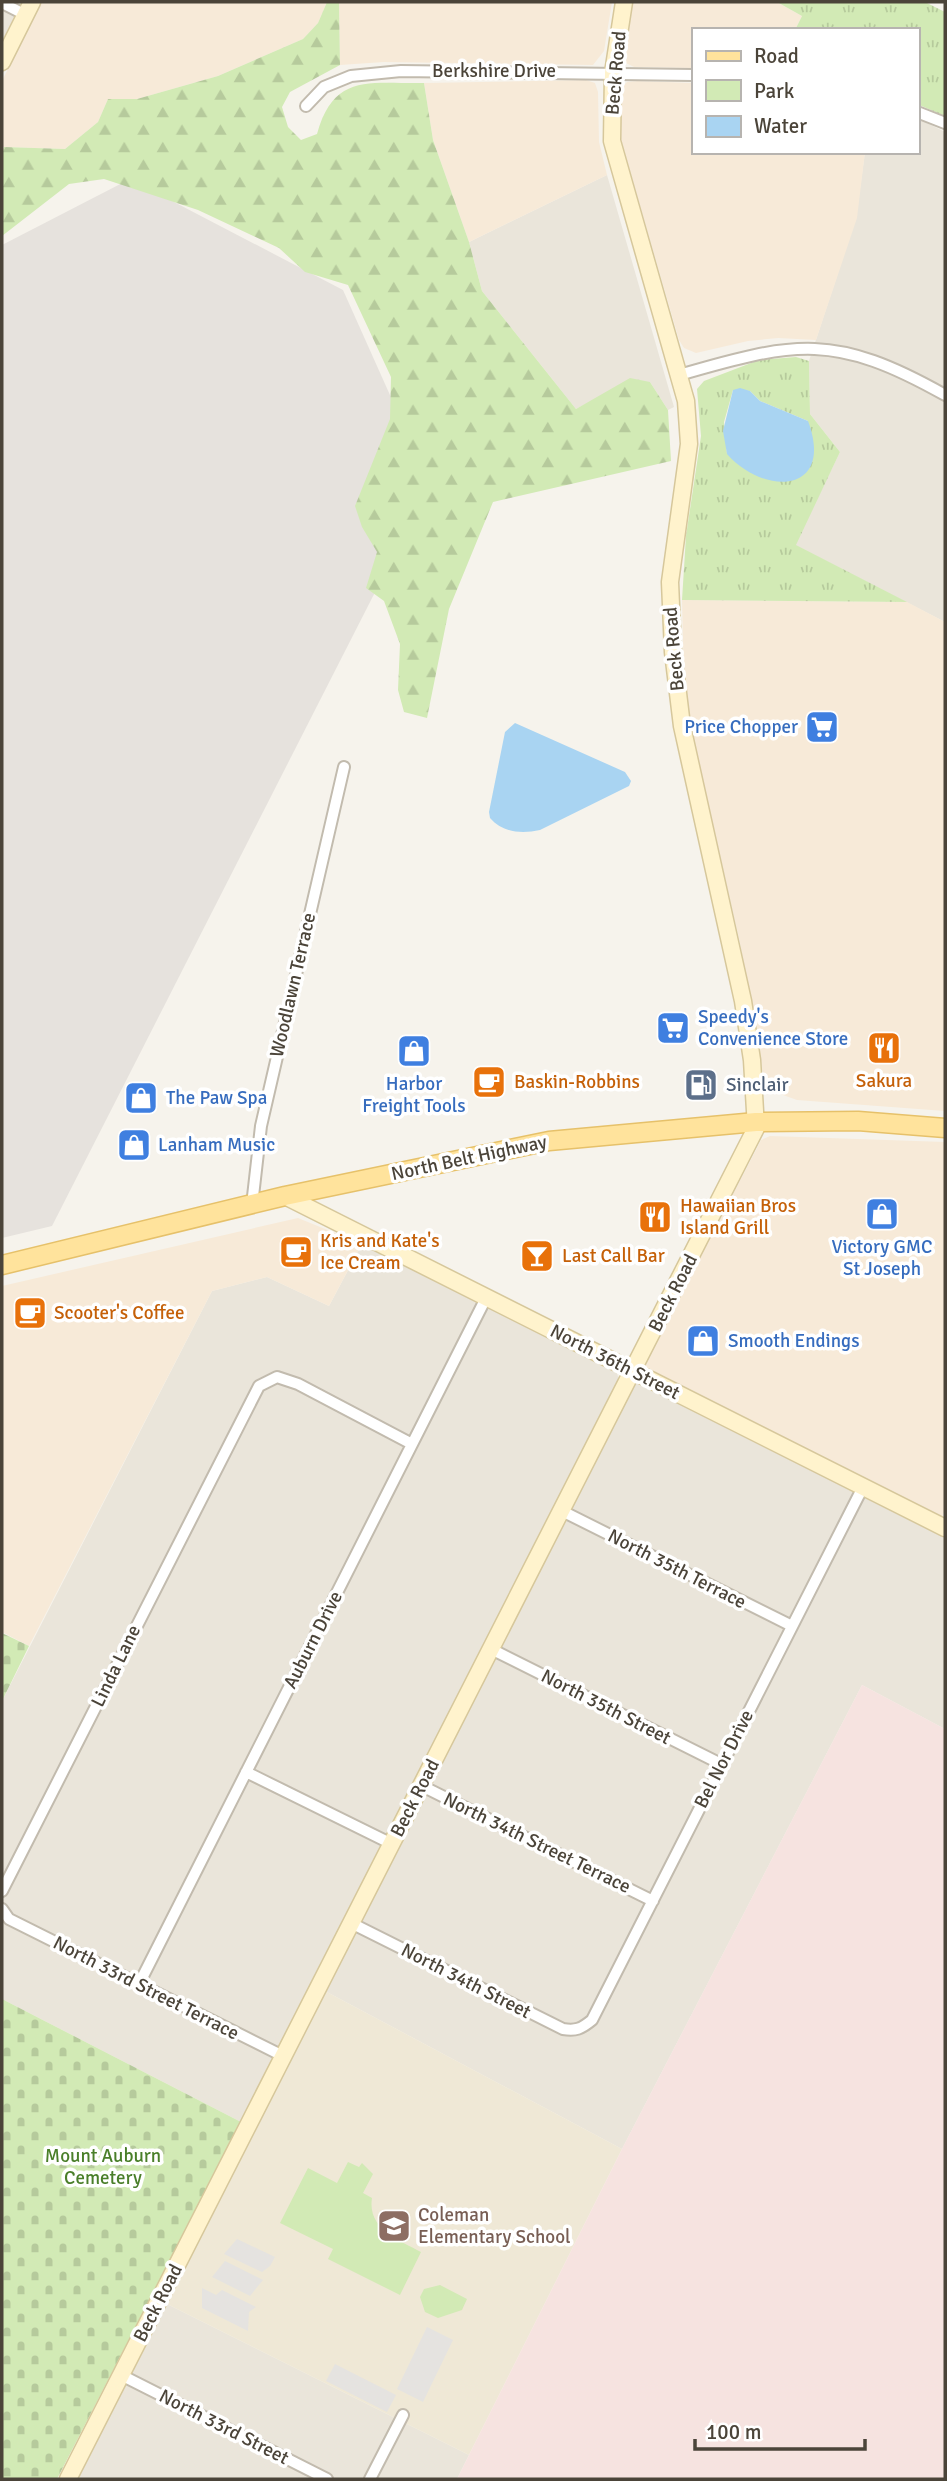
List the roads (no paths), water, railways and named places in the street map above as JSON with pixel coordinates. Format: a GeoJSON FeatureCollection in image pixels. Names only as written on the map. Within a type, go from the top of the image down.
{"type":"FeatureCollection","features":[{"type":"Feature","properties":{"kind":"main road","name":"North Belt Highway"},"geometry":{"type":"LineString","coordinates":[[2,1265],[285,1196],[549,1141],[756,1122],[858,1121],[945,1128]]}},
{"type":"Feature","properties":{"kind":"street","name":"Beck Road"},"geometry":{"type":"LineString","coordinates":[[68,2479],[756,1128],[752,1060],[743,1001],[682,726],[673,652],[670,582],[689,444],[686,401],[612,141],[613,73],[624,2]]}},
{"type":"Feature","properties":{"kind":"street"},"geometry":{"type":"LineString","coordinates":[[2,3],[29,8],[2,62]]}},
{"type":"Feature","properties":{"kind":"street","name":"Berkshire Drive"},"geometry":{"type":"LineString","coordinates":[[306,106],[324,87],[351,76],[401,71],[692,75]]}},
{"type":"Feature","properties":{"kind":"street"},"geometry":{"type":"LineString","coordinates":[[919,113],[945,122]]}},
{"type":"Feature","properties":{"kind":"street"},"geometry":{"type":"LineString","coordinates":[[678,375],[765,351],[807,347],[870,358],[894,367],[945,395]]}},
{"type":"Feature","properties":{"kind":"street","name":"Woodlawn Terrace"},"geometry":{"type":"LineString","coordinates":[[252,1205],[261,1126],[344,767]]}},
{"type":"Feature","properties":{"kind":"street","name":"North 36th Street"},"geometry":{"type":"LineString","coordinates":[[285,1196],[945,1528]]}},
{"type":"Feature","properties":{"kind":"street","name":"Auburn Drive"},"geometry":{"type":"LineString","coordinates":[[139,1984],[487,1296]]}},
{"type":"Feature","properties":{"kind":"street","name":"Linda Lane"},"geometry":{"type":"LineString","coordinates":[[2,1891],[259,1386],[277,1377],[298,1384],[412,1444]]}},
{"type":"Feature","properties":{"kind":"street","name":"Bel Nor Drive"},"geometry":{"type":"LineString","coordinates":[[583,2028],[592,2021],[863,1487]]}},
{"type":"Feature","properties":{"kind":"street","name":"North 35th Terrace"},"geometry":{"type":"LineString","coordinates":[[562,1511],[792,1626]]}},
{"type":"Feature","properties":{"kind":"street","name":"North 35th Street"},"geometry":{"type":"LineString","coordinates":[[491,1649],[721,1764]]}},
{"type":"Feature","properties":{"kind":"street"},"geometry":{"type":"LineString","coordinates":[[246,1772],[392,1844]]}},
{"type":"Feature","properties":{"kind":"street","name":"North 34th Street Terrace"},"geometry":{"type":"LineString","coordinates":[[422,1786],[653,1901]]}},
{"type":"Feature","properties":{"kind":"street","name":"North 33rd Street Terrace"},"geometry":{"type":"LineString","coordinates":[[2,1909],[9,1919],[283,2056]]}},
{"type":"Feature","properties":{"kind":"street","name":"North 34th Street"},"geometry":{"type":"LineString","coordinates":[[351,1923],[563,2029],[575,2031],[583,2028]]}},
{"type":"Feature","properties":{"kind":"street","name":"North 33rd Street"},"geometry":{"type":"LineString","coordinates":[[121,2375],[327,2479]]}},
{"type":"Feature","properties":{"kind":"street"},"geometry":{"type":"LineString","coordinates":[[370,2479],[403,2415]]}},
{"type":"Feature","properties":{"kind":"water"},"geometry":{"type":"Polygon","coordinates":[[[740,388],[750,391],[760,401],[808,421],[814,445],[812,463],[804,474],[792,481],[759,477],[742,468],[727,454],[723,431],[733,390],[740,388]]]}},
{"type":"Feature","properties":{"kind":"water"},"geometry":{"type":"Polygon","coordinates":[[[515,723],[625,772],[631,781],[629,786],[540,830],[520,832],[501,827],[490,818],[489,812],[505,732],[515,723]]]}},
{"type":"Feature","properties":{"kind":"place","name":"Price Chopper"},"geometry":{"type":"Point","coordinates":[822,727]}},
{"type":"Feature","properties":{"kind":"place","name":"Speedy's Convenience Store"},"geometry":{"type":"Point","coordinates":[673,1028]}},
{"type":"Feature","properties":{"kind":"place","name":"Sakura"},"geometry":{"type":"Point","coordinates":[884,1048]}},
{"type":"Feature","properties":{"kind":"place","name":"Harbor Freight Tools"},"geometry":{"type":"Point","coordinates":[414,1051]}},
{"type":"Feature","properties":{"kind":"place","name":"Baskin-Robbins"},"geometry":{"type":"Point","coordinates":[489,1082]}},
{"type":"Feature","properties":{"kind":"place","name":"Sinclair"},"geometry":{"type":"Point","coordinates":[701,1085]}},
{"type":"Feature","properties":{"kind":"place","name":"The Paw Spa"},"geometry":{"type":"Point","coordinates":[141,1098]}},
{"type":"Feature","properties":{"kind":"place","name":"Lanham Music"},"geometry":{"type":"Point","coordinates":[134,1145]}},
{"type":"Feature","properties":{"kind":"place","name":"Victory GMC St Joseph"},"geometry":{"type":"Point","coordinates":[882,1214]}},
{"type":"Feature","properties":{"kind":"place","name":"Hawaiian Bros Island Grill"},"geometry":{"type":"Point","coordinates":[655,1217]}},
{"type":"Feature","properties":{"kind":"place","name":"Kris and Kate's Ice Cream"},"geometry":{"type":"Point","coordinates":[296,1252]}},
{"type":"Feature","properties":{"kind":"place","name":"Last Call Bar"},"geometry":{"type":"Point","coordinates":[537,1256]}},
{"type":"Feature","properties":{"kind":"place","name":"Scooter's Coffee"},"geometry":{"type":"Point","coordinates":[30,1313]}},
{"type":"Feature","properties":{"kind":"place","name":"Smooth Endings"},"geometry":{"type":"Point","coordinates":[703,1341]}},
{"type":"Feature","properties":{"kind":"place","name":"Coleman Elementary School"},"geometry":{"type":"Point","coordinates":[394,2226]}},
{"type":"Feature","properties":{"kind":"park label","name":"Mount Auburn Cemetery"},"geometry":{"type":"Point","coordinates":[103,2167]}}]}
